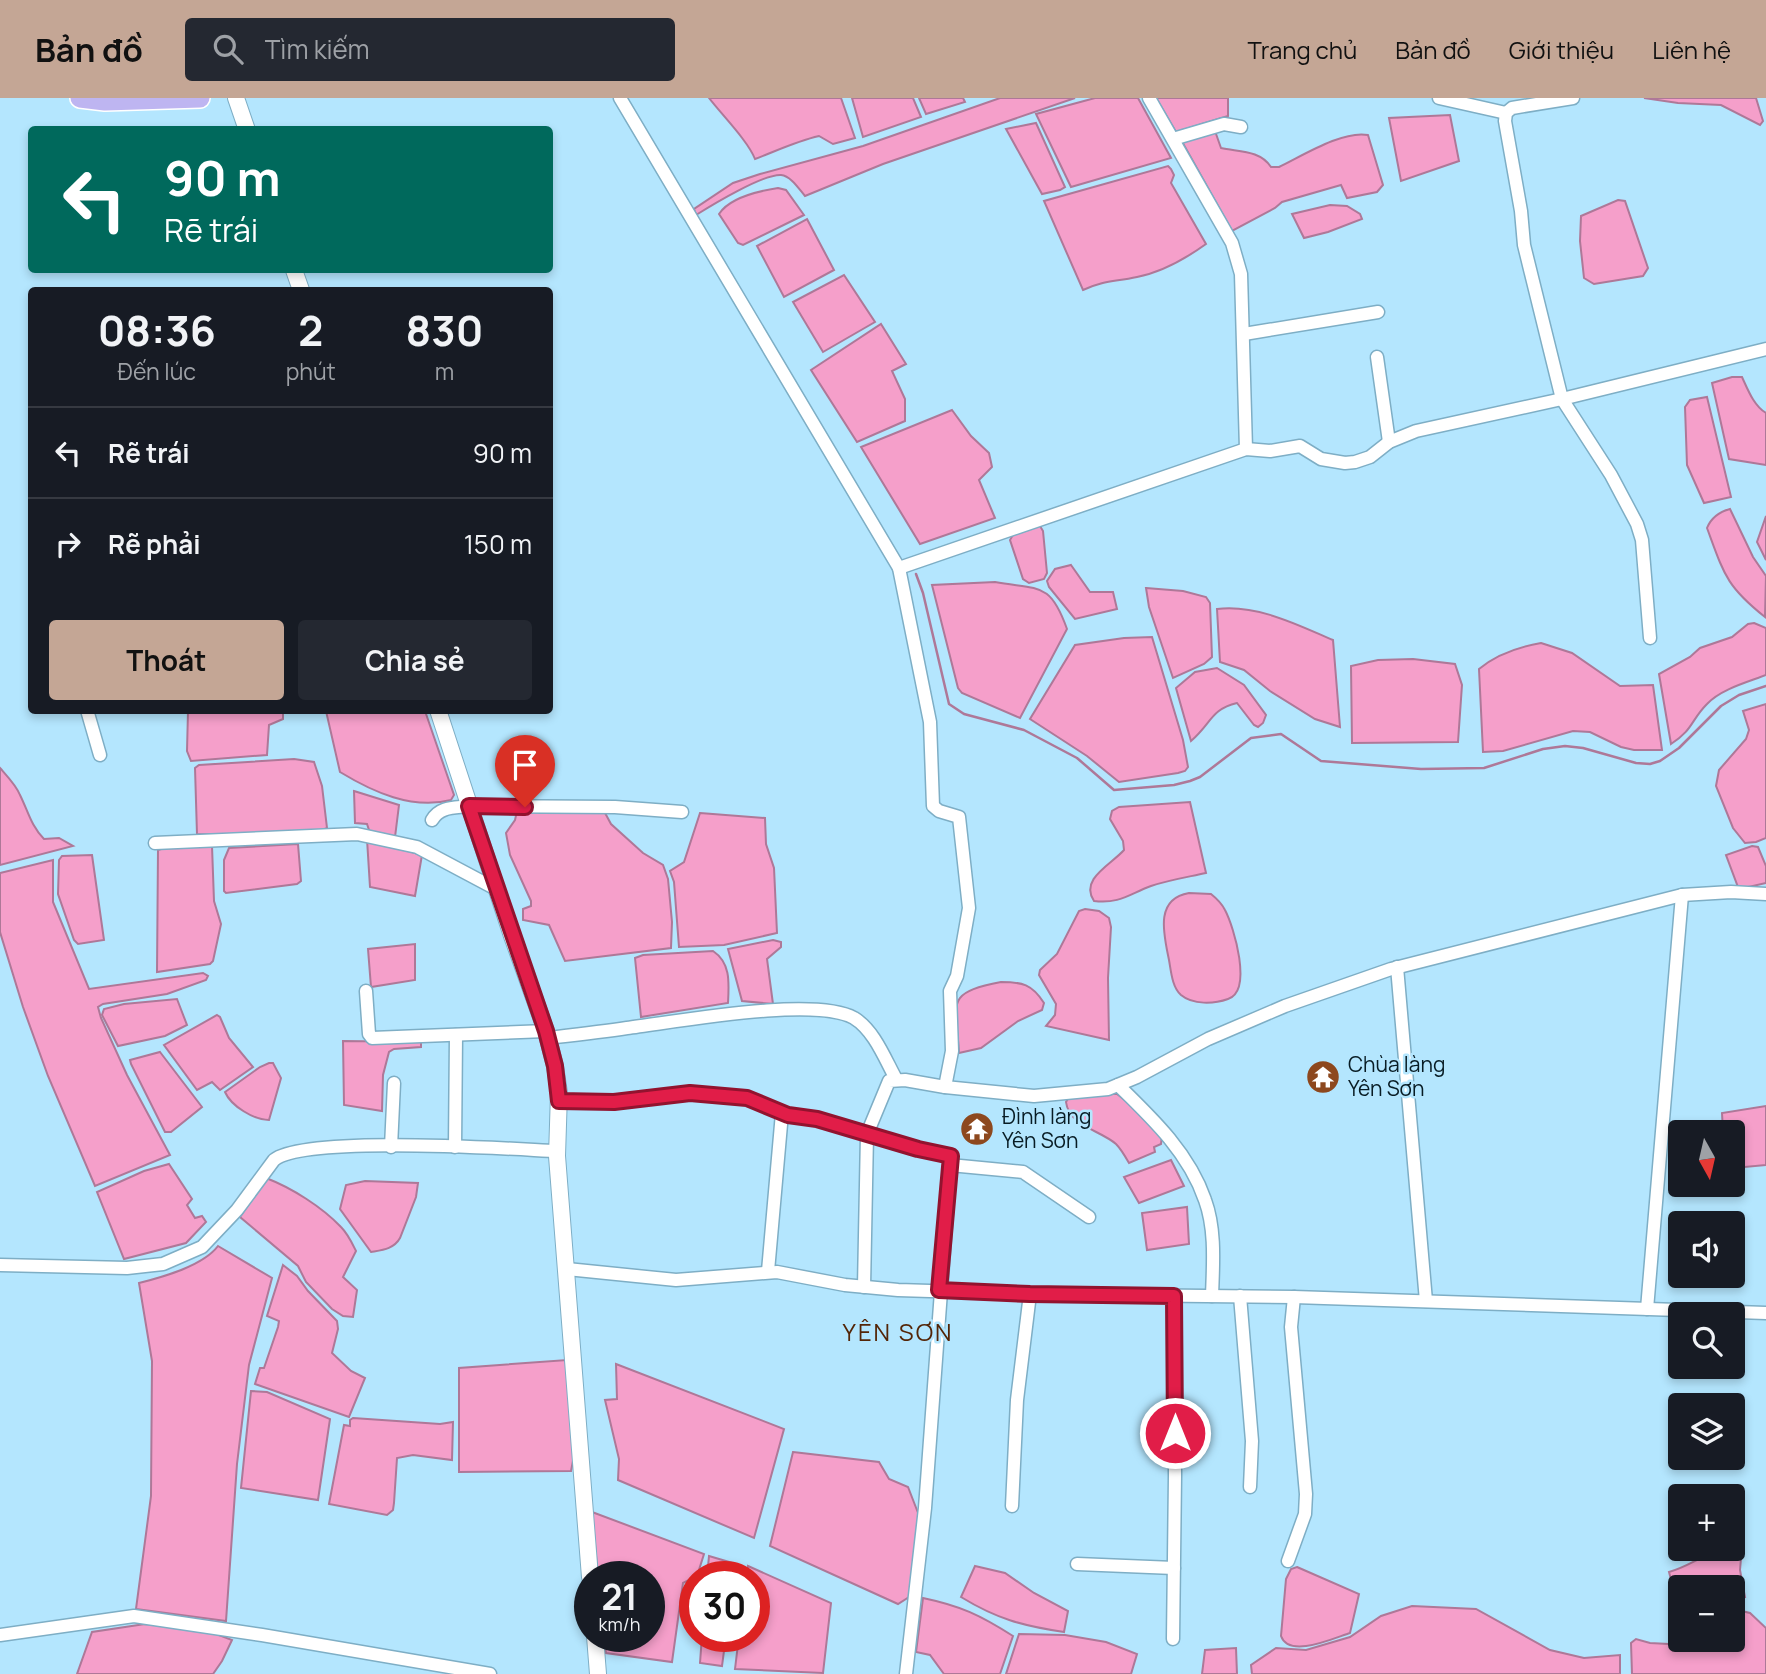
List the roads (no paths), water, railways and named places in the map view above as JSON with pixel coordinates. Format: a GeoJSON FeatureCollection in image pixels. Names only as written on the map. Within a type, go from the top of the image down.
{"type":"FeatureCollection","features":[{"type":"Feature","properties":{"kind":"main road"},"geometry":{"type":"LineString","coordinates":[[80,98],[106,101],[200,98]]}},
{"type":"Feature","properties":{"kind":"street"},"geometry":{"type":"LineString","coordinates":[[236,98],[246,126]]}},
{"type":"Feature","properties":{"kind":"street"},"geometry":{"type":"LineString","coordinates":[[621,98],[899,568],[930,722],[933,806],[939,811],[959,817],[969,908],[957,976],[950,991],[952,1051],[945,1087]]}},
{"type":"Feature","properties":{"kind":"street"},"geometry":{"type":"LineString","coordinates":[[1149,98],[1232,243],[1241,274],[1246,449]]}},
{"type":"Feature","properties":{"kind":"street"},"geometry":{"type":"LineString","coordinates":[[1439,98],[1506,113]]}},
{"type":"Feature","properties":{"kind":"street"},"geometry":{"type":"LineString","coordinates":[[1573,98],[1512,108],[1506,113],[1505,121],[1521,211],[1524,245],[1562,399],[1611,475],[1640,532],[1650,638]]}},
{"type":"Feature","properties":{"kind":"street"},"geometry":{"type":"LineString","coordinates":[[1173,139],[1224,124],[1241,127]]}},
{"type":"Feature","properties":{"kind":"street"},"geometry":{"type":"LineString","coordinates":[[1244,334],[1378,312]]}},
{"type":"Feature","properties":{"kind":"street"},"geometry":{"type":"LineString","coordinates":[[899,568],[1246,449],[1270,450],[1300,446],[1321,459],[1345,463],[1370,457],[1389,442],[1416,431],[1562,399],[1766,349]]}},
{"type":"Feature","properties":{"kind":"street"},"geometry":{"type":"LineString","coordinates":[[1377,357],[1389,442]]}},
{"type":"Feature","properties":{"kind":"street"},"geometry":{"type":"LineString","coordinates":[[88,714],[100,755]]}},
{"type":"Feature","properties":{"kind":"street"},"geometry":{"type":"LineString","coordinates":[[439,714],[547,1034],[555,1066],[559,1101],[557,1152],[589,1561]]}},
{"type":"Feature","properties":{"kind":"street"},"geometry":{"type":"LineString","coordinates":[[432,820],[445,808],[469,806],[615,807],[682,812]]}},
{"type":"Feature","properties":{"kind":"street"},"geometry":{"type":"LineString","coordinates":[[155,843],[357,834],[417,847],[496,889]]}},
{"type":"Feature","properties":{"kind":"street"},"geometry":{"type":"LineString","coordinates":[[864,1287],[867,1134],[889,1081],[896,1079],[1034,1096],[1108,1089],[1137,1077],[1208,1039],[1285,1006],[1397,967],[1682,895],[1731,892],[1766,894]]}},
{"type":"Feature","properties":{"kind":"street"},"geometry":{"type":"LineString","coordinates":[[1647,1309],[1682,895]]}},
{"type":"Feature","properties":{"kind":"street"},"geometry":{"type":"LineString","coordinates":[[1397,967],[1426,1301]]}},
{"type":"Feature","properties":{"kind":"street"},"geometry":{"type":"LineString","coordinates":[[366,991],[370,1037],[547,1034],[691,1018],[804,1009],[825,1010],[854,1019],[864,1026],[896,1079]]}},
{"type":"Feature","properties":{"kind":"street"},"geometry":{"type":"LineString","coordinates":[[455,1147],[456,1035]]}},
{"type":"Feature","properties":{"kind":"street"},"geometry":{"type":"LineString","coordinates":[[391,1147],[394,1083]]}},
{"type":"Feature","properties":{"kind":"street"},"geometry":{"type":"LineString","coordinates":[[1118,1085],[1160,1126],[1181,1154],[1205,1200],[1213,1248],[1212,1296]]}},
{"type":"Feature","properties":{"kind":"street"},"geometry":{"type":"LineString","coordinates":[[559,1101],[614,1102],[690,1093],[747,1098],[782,1113],[817,1119],[951,1159],[1023,1172],[1089,1217]]}},
{"type":"Feature","properties":{"kind":"street"},"geometry":{"type":"LineString","coordinates":[[768,1271],[782,1113]]}},
{"type":"Feature","properties":{"kind":"street"},"geometry":{"type":"LineString","coordinates":[[0,1265],[127,1268],[163,1264],[202,1247],[237,1210],[279,1156],[332,1147],[455,1147],[557,1152]]}},
{"type":"Feature","properties":{"kind":"street"},"geometry":{"type":"LineString","coordinates":[[906,1674],[926,1496],[939,1290],[951,1159]]}},
{"type":"Feature","properties":{"kind":"street"},"geometry":{"type":"LineString","coordinates":[[567,1269],[676,1280],[716,1279],[768,1271],[794,1273],[864,1287],[1030,1294],[1294,1297],[1766,1313]]}},
{"type":"Feature","properties":{"kind":"street"},"geometry":{"type":"LineString","coordinates":[[1012,1506],[1017,1400],[1030,1294]]}},
{"type":"Feature","properties":{"kind":"street"},"geometry":{"type":"LineString","coordinates":[[1173,1639],[1174,1296]]}},
{"type":"Feature","properties":{"kind":"street"},"geometry":{"type":"LineString","coordinates":[[1240,1296],[1252,1441],[1250,1487]]}},
{"type":"Feature","properties":{"kind":"street"},"geometry":{"type":"LineString","coordinates":[[1288,1561],[1305,1514],[1306,1494],[1291,1327],[1294,1297]]}},
{"type":"Feature","properties":{"kind":"street"},"geometry":{"type":"LineString","coordinates":[[1077,1564],[1174,1568]]}},
{"type":"Feature","properties":{"kind":"street"},"geometry":{"type":"LineString","coordinates":[[0,1634],[134,1616],[262,1635],[458,1672],[490,1674]]}},
{"type":"Feature","properties":{"kind":"street"},"geometry":{"type":"LineString","coordinates":[[596,1652],[598,1674]]}},
{"type":"Feature","properties":{"kind":"waterway"},"geometry":{"type":"LineString","coordinates":[[916,574],[923,593],[949,704],[964,714],[1024,730],[1077,758],[1114,790],[1190,781],[1200,777],[1251,738],[1281,734],[1321,761],[1421,769],[1484,768],[1543,749],[1565,746],[1650,764],[1660,761],[1679,748],[1721,706],[1739,695],[1766,686]]}},
{"type":"Feature","properties":{"kind":"place","name":"Chùa làng Yên Sơn"},"geometry":{"type":"Point","coordinates":[1323,1077]}},
{"type":"Feature","properties":{"kind":"place","name":"Đình làng Yên Sơn"},"geometry":{"type":"Point","coordinates":[977,1129]}},
{"type":"Feature","properties":{"kind":"district","name":"YÊN SƠN"},"geometry":{"type":"Point","coordinates":[898,1333]}}]}
